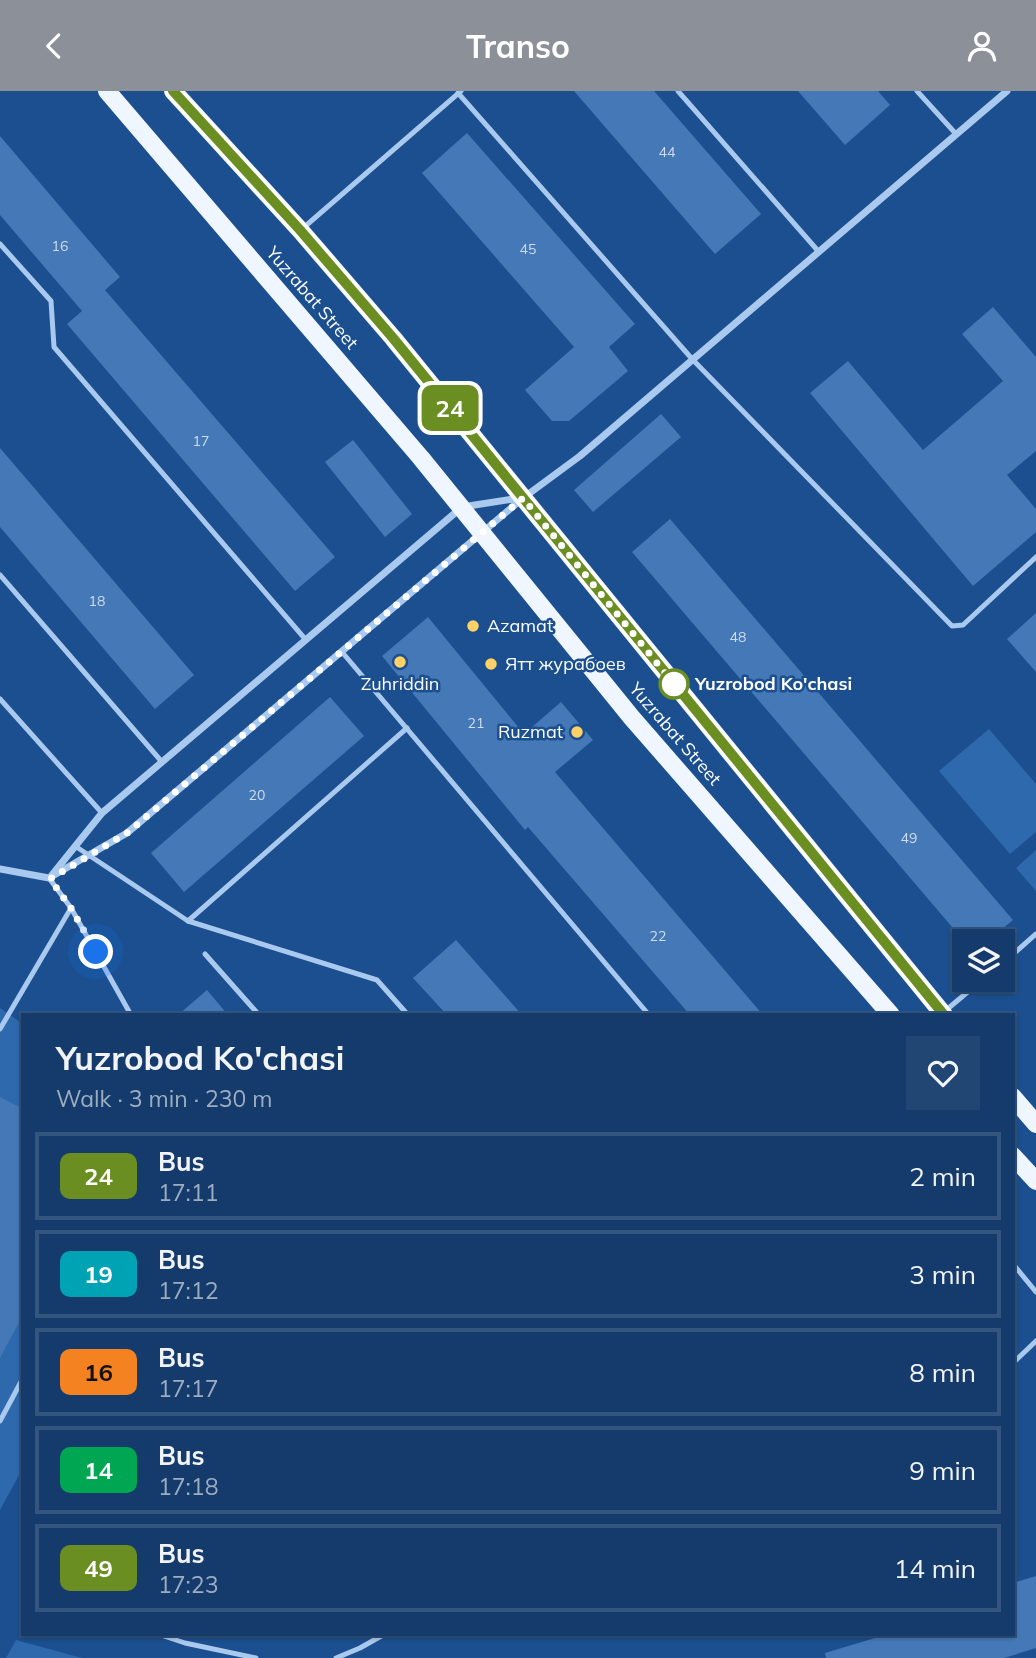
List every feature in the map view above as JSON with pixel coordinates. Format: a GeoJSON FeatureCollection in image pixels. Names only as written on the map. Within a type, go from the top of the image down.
{"type":"FeatureCollection","features":[{"type":"Feature","properties":{"kind":"main road","name":"Yuzrabat Street"},"geometry":{"type":"LineString","coordinates":[[107,91],[462,507],[632,718],[889,1013]]}},
{"type":"Feature","properties":{"kind":"main road","name":"Yuzrabat Street"},"geometry":{"type":"LineString","coordinates":[[173,91],[300,230],[393,338],[943,1013]]}},
{"type":"Feature","properties":{"kind":"main road"},"geometry":{"type":"LineString","coordinates":[[1015,1099],[1036,1124]]}},
{"type":"Feature","properties":{"kind":"main road"},"geometry":{"type":"LineString","coordinates":[[1015,1158],[1036,1181]]}},
{"type":"Feature","properties":{"kind":"street"},"geometry":{"type":"LineString","coordinates":[[0,869],[50,879],[127,833],[523,498],[580,456],[1007,91]]}},
{"type":"Feature","properties":{"kind":"street"},"geometry":{"type":"LineString","coordinates":[[50,879],[102,813],[462,507],[523,498]]}},
{"type":"Feature","properties":{"kind":"lane"},"geometry":{"type":"LineString","coordinates":[[678,91],[820,252]]}},
{"type":"Feature","properties":{"kind":"lane"},"geometry":{"type":"LineString","coordinates":[[917,91],[956,134]]}},
{"type":"Feature","properties":{"kind":"lane"},"geometry":{"type":"LineString","coordinates":[[300,230],[460,92],[693,360],[952,626],[963,625],[1036,557]]}},
{"type":"Feature","properties":{"kind":"lane"},"geometry":{"type":"LineString","coordinates":[[0,244],[51,301],[54,347],[306,640]]}},
{"type":"Feature","properties":{"kind":"lane"},"geometry":{"type":"LineString","coordinates":[[0,575],[162,762]]}},
{"type":"Feature","properties":{"kind":"lane"},"geometry":{"type":"LineString","coordinates":[[342,652],[647,1013]]}},
{"type":"Feature","properties":{"kind":"lane"},"geometry":{"type":"LineString","coordinates":[[0,699],[102,813]]}},
{"type":"Feature","properties":{"kind":"lane"},"geometry":{"type":"LineString","coordinates":[[188,921],[407,729]]}},
{"type":"Feature","properties":{"kind":"lane"},"geometry":{"type":"LineString","coordinates":[[75,846],[188,921],[377,980],[406,1013]]}},
{"type":"Feature","properties":{"kind":"lane"},"geometry":{"type":"LineString","coordinates":[[50,879],[71,908],[130,1013]]}},
{"type":"Feature","properties":{"kind":"lane"},"geometry":{"type":"LineString","coordinates":[[0,1029],[71,908]]}},
{"type":"Feature","properties":{"kind":"lane"},"geometry":{"type":"LineString","coordinates":[[1015,952],[1036,934]]}},
{"type":"Feature","properties":{"kind":"lane"},"geometry":{"type":"LineString","coordinates":[[205,954],[257,1013]]}},
{"type":"Feature","properties":{"kind":"lane"},"geometry":{"type":"LineString","coordinates":[[945,1013],[969,992]]}},
{"type":"Feature","properties":{"kind":"lane"},"geometry":{"type":"LineString","coordinates":[[1015,1266],[1036,1292]]}},
{"type":"Feature","properties":{"kind":"lane"},"geometry":{"type":"LineString","coordinates":[[1015,1361],[1036,1341]]}},
{"type":"Feature","properties":{"kind":"lane"},"geometry":{"type":"LineString","coordinates":[[0,1421],[21,1382]]}},
{"type":"Feature","properties":{"kind":"lane"},"geometry":{"type":"LineString","coordinates":[[164,1636],[184,1643],[256,1658]]}},
{"type":"Feature","properties":{"kind":"lane"},"geometry":{"type":"LineString","coordinates":[[336,1658],[360,1649],[381,1636]]}},
{"type":"Feature","properties":{"kind":"shaded area"},"geometry":{"type":"Polygon","coordinates":[[[989,729],[1036,784],[1036,832],[1010,854],[939,771],[989,729]]]}},
{"type":"Feature","properties":{"kind":"shaded area"},"geometry":{"type":"Polygon","coordinates":[[[1036,850],[1036,891],[1016,868],[1036,850]]]}},
{"type":"Feature","properties":{"kind":"shaded area"},"geometry":{"type":"Polygon","coordinates":[[[0,1008],[21,1023],[21,1472],[0,1510],[0,1008]]]}},
{"type":"Feature","properties":{"kind":"shaded area"},"geometry":{"type":"Polygon","coordinates":[[[16,1640],[82,1658],[6,1658],[16,1640]]]}},
{"type":"Feature","properties":{"kind":"building"},"geometry":{"type":"Polygon","coordinates":[[[574,91],[654,91],[761,214],[715,254],[574,91]]]}},
{"type":"Feature","properties":{"kind":"building"},"geometry":{"type":"Polygon","coordinates":[[[798,91],[878,91],[890,105],[845,145],[798,91]]]}},
{"type":"Feature","properties":{"kind":"building"},"geometry":{"type":"Polygon","coordinates":[[[467,133],[635,324],[609,347],[628,371],[569,421],[552,421],[525,390],[574,347],[422,173],[467,133]]]}},
{"type":"Feature","properties":{"kind":"building"},"geometry":{"type":"Polygon","coordinates":[[[0,136],[120,277],[105,290],[335,557],[295,591],[67,324],[82,311],[0,215],[0,136]]]}},
{"type":"Feature","properties":{"kind":"building"},"geometry":{"type":"Polygon","coordinates":[[[993,307],[1036,357],[1036,451],[1007,475],[1036,509],[1036,532],[973,586],[810,393],[848,361],[923,450],[1003,381],[962,334],[993,307]]]}},
{"type":"Feature","properties":{"kind":"building"},"geometry":{"type":"Polygon","coordinates":[[[661,414],[681,437],[593,512],[574,490],[661,414]]]}},
{"type":"Feature","properties":{"kind":"building"},"geometry":{"type":"Polygon","coordinates":[[[353,440],[412,514],[385,537],[325,462],[353,440]]]}},
{"type":"Feature","properties":{"kind":"building"},"geometry":{"type":"Polygon","coordinates":[[[0,448],[194,675],[155,709],[0,527],[0,448]]]}},
{"type":"Feature","properties":{"kind":"building"},"geometry":{"type":"Polygon","coordinates":[[[670,519],[1013,920],[1002,929],[954,929],[632,552],[670,519]]]}},
{"type":"Feature","properties":{"kind":"building"},"geometry":{"type":"Polygon","coordinates":[[[1036,613],[1036,672],[1007,639],[1036,613]]]}},
{"type":"Feature","properties":{"kind":"building"},"geometry":{"type":"Polygon","coordinates":[[[428,617],[524,734],[561,702],[593,740],[555,772],[761,1013],[688,1013],[528,827],[525,830],[382,656],[428,617]]]}},
{"type":"Feature","properties":{"kind":"building"},"geometry":{"type":"Polygon","coordinates":[[[330,697],[364,736],[184,892],[151,853],[330,697]]]}},
{"type":"Feature","properties":{"kind":"building"},"geometry":{"type":"Polygon","coordinates":[[[456,940],[520,1013],[445,1013],[413,978],[456,940]]]}},
{"type":"Feature","properties":{"kind":"building"},"geometry":{"type":"Polygon","coordinates":[[[207,990],[226,1013],[180,1013],[207,990]]]}},
{"type":"Feature","properties":{"kind":"building"},"geometry":{"type":"Polygon","coordinates":[[[0,1097],[21,1108],[21,1319],[0,1358],[0,1097]]]}},
{"type":"Feature","properties":{"kind":"building"},"geometry":{"type":"Polygon","coordinates":[[[1036,1576],[1036,1648],[1004,1658],[826,1658],[825,1653],[882,1636],[1015,1636],[1015,1582],[1036,1576]]]}},
{"type":"Feature","properties":{"kind":"bus line","name":"24"},"geometry":{"type":"LineString","coordinates":[[173,91],[300,230],[393,338],[942,1013]]}},
{"type":"Feature","properties":{"kind":"place","name":"Azamat"},"geometry":{"type":"Point","coordinates":[473,626]}},
{"type":"Feature","properties":{"kind":"place","name":"Zuhriddin"},"geometry":{"type":"Point","coordinates":[400,662]}},
{"type":"Feature","properties":{"kind":"place","name":"Ятт журабоев"},"geometry":{"type":"Point","coordinates":[491,664]}},
{"type":"Feature","properties":{"kind":"place","name":"Yuzrobod Ko'chasi"},"geometry":{"type":"Point","coordinates":[674,684]}},
{"type":"Feature","properties":{"kind":"place","name":"Ruzmat"},"geometry":{"type":"Point","coordinates":[577,732]}},
{"type":"Feature","properties":{"kind":"route"},"geometry":{"type":"LineString","coordinates":[[96,952],[71,908],[50,879],[127,833],[523,498],[674,684]]}}]}
